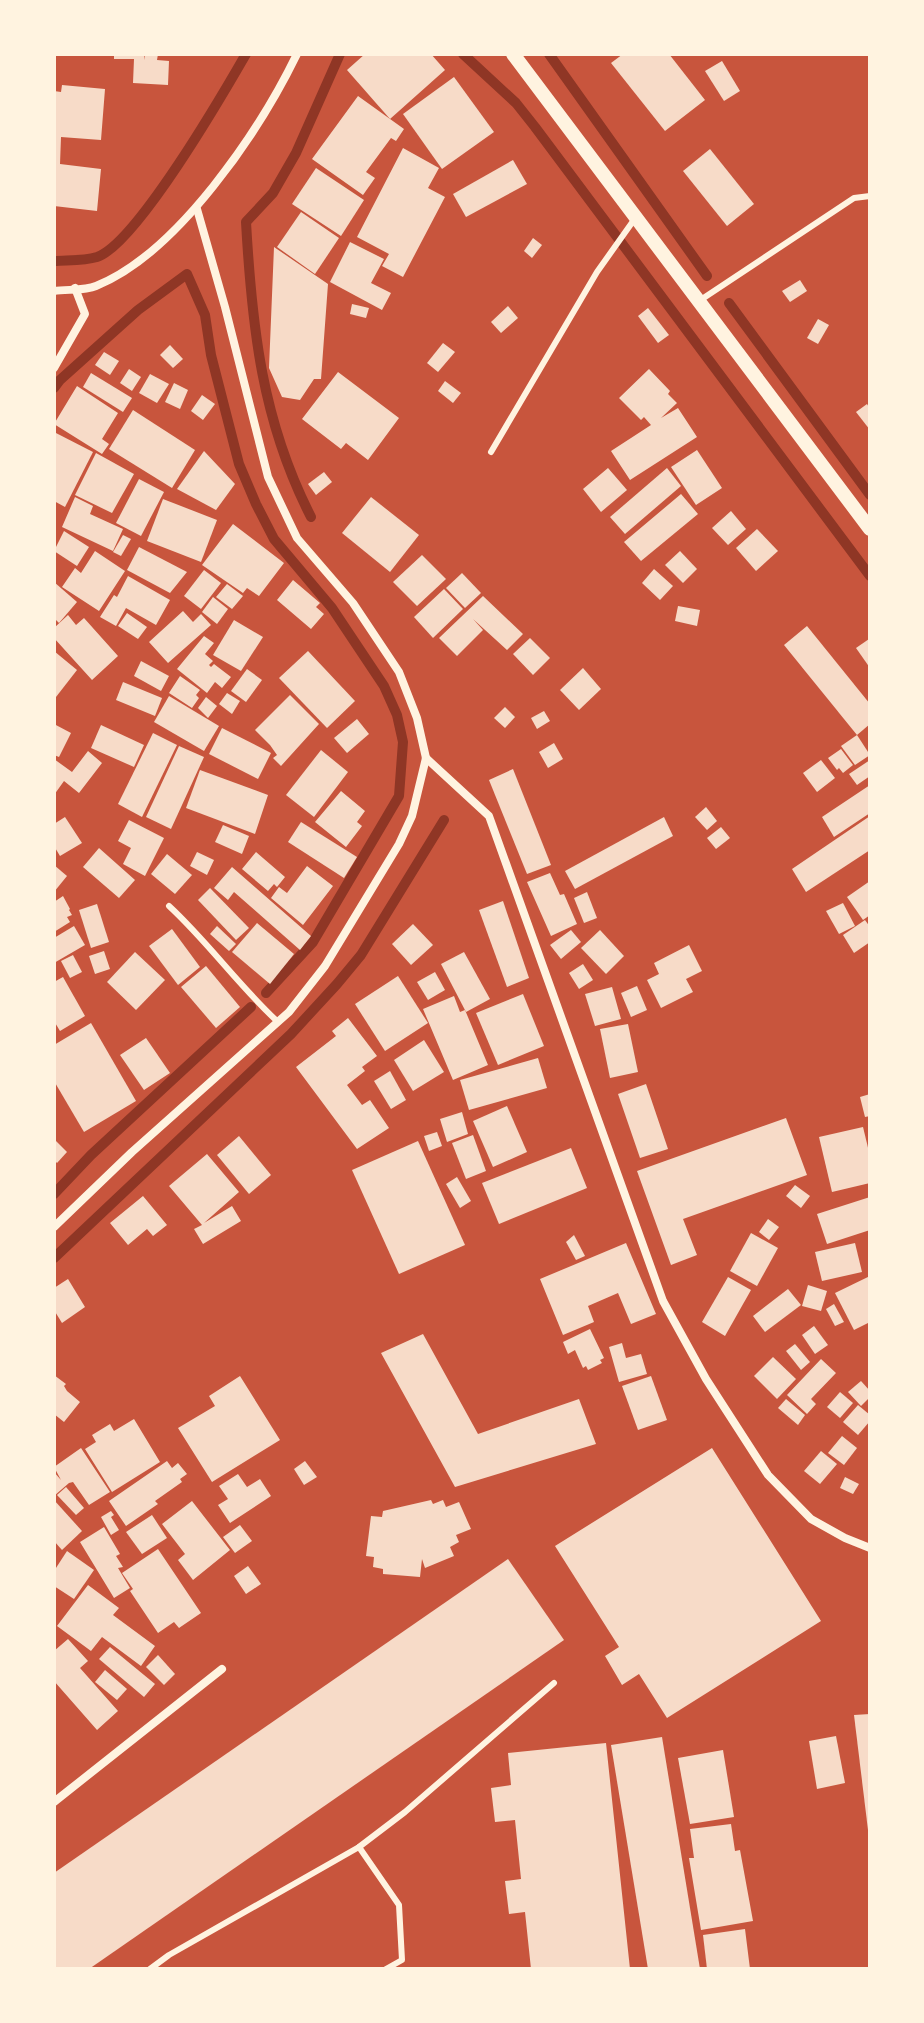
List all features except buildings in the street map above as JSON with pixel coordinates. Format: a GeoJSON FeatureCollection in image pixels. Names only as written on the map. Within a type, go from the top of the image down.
{"type":"FeatureCollection","features":[{"type":"Feature","properties":{"kind":"street"},"geometry":{"type":"LineString","coordinates":[[54,291],[93,287],[125,271],[197,209],[274,101],[297,54]]}},
{"type":"Feature","properties":{"kind":"street"},"geometry":{"type":"LineString","coordinates":[[513,54],[870,529]]}},
{"type":"Feature","properties":{"kind":"street"},"geometry":{"type":"LineString","coordinates":[[54,1227],[132,1152],[278,1022],[325,966],[399,844],[412,816],[426,758],[417,718],[399,672],[353,603],[297,538],[268,477],[197,209]]}},
{"type":"Feature","properties":{"kind":"street"},"geometry":{"type":"LineString","coordinates":[[54,368],[85,314],[75,288]]}},
{"type":"Feature","properties":{"kind":"street"},"geometry":{"type":"LineString","coordinates":[[426,758],[489,816],[663,1301],[706,1379],[760,1464],[811,1519],[870,1548]]}},
{"type":"Feature","properties":{"kind":"street"},"geometry":{"type":"LineString","coordinates":[[54,1802],[222,1669]]}},
{"type":"Feature","properties":{"kind":"lane"},"geometry":{"type":"LineString","coordinates":[[699,301],[854,198],[870,196]]}},
{"type":"Feature","properties":{"kind":"lane"},"geometry":{"type":"LineString","coordinates":[[491,452],[597,272],[636,217]]}},
{"type":"Feature","properties":{"kind":"lane"},"geometry":{"type":"LineString","coordinates":[[169,906],[190,925],[251,997],[278,1022]]}},
{"type":"Feature","properties":{"kind":"lane"},"geometry":{"type":"LineString","coordinates":[[150,1969],[169,1955],[359,1847],[405,1812],[554,1683]]}},
{"type":"Feature","properties":{"kind":"lane"},"geometry":{"type":"LineString","coordinates":[[359,1847],[399,1905],[402,1960],[386,1969]]}},
{"type":"Feature","properties":{"kind":"waterway"},"geometry":{"type":"LineString","coordinates":[[54,261],[97,257],[114,246],[134,225],[178,166],[246,54]]}},
{"type":"Feature","properties":{"kind":"waterway"},"geometry":{"type":"LineString","coordinates":[[311,517],[281,445],[262,373],[246,222],[273,193],[296,153],[340,54]]}},
{"type":"Feature","properties":{"kind":"waterway"},"geometry":{"type":"LineString","coordinates":[[463,54],[516,103],[535,127],[870,576]]}},
{"type":"Feature","properties":{"kind":"waterway"},"geometry":{"type":"LineString","coordinates":[[549,54],[707,276]]}},
{"type":"Feature","properties":{"kind":"waterway"},"geometry":{"type":"LineString","coordinates":[[54,388],[138,310],[187,274],[205,315],[211,355],[239,464],[256,504],[274,539],[332,608],[384,686],[397,715],[403,742],[399,796],[313,942],[266,993]]}},
{"type":"Feature","properties":{"kind":"waterway"},"geometry":{"type":"LineString","coordinates":[[729,303],[870,495]]}},
{"type":"Feature","properties":{"kind":"waterway"},"geometry":{"type":"LineString","coordinates":[[54,1258],[291,1034],[337,984],[361,955],[444,820]]}},
{"type":"Feature","properties":{"kind":"waterway"},"geometry":{"type":"LineString","coordinates":[[54,1194],[91,1155],[251,1007]]}}]}
